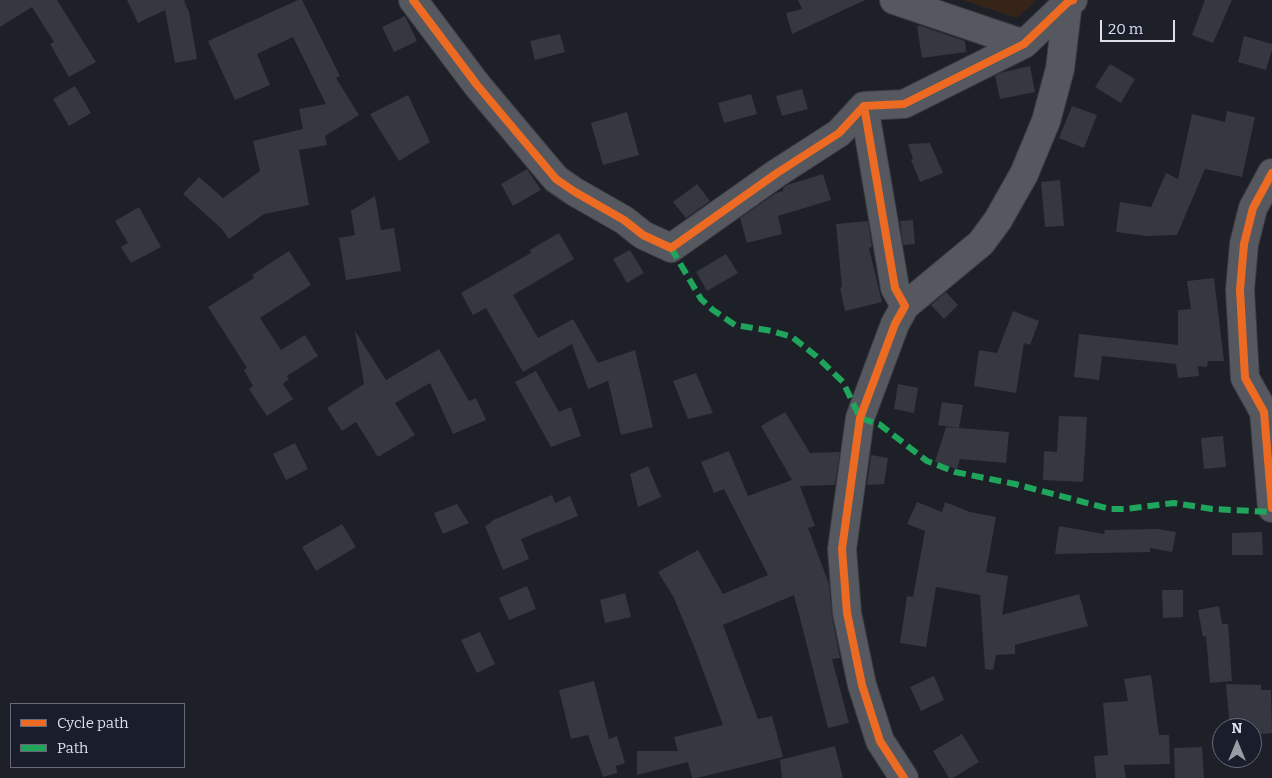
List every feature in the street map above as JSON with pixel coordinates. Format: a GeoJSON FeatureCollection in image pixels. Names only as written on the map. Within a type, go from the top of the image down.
{"type":"FeatureCollection","features":[{"type":"Feature","properties":{"kind":"street"},"geometry":{"type":"LineString","coordinates":[[413,0],[477,85],[556,179],[624,220],[643,235],[671,248],[777,173],[839,133],[864,106],[904,104],[1024,44],[1071,1]]}},
{"type":"Feature","properties":{"kind":"street"},"geometry":{"type":"LineString","coordinates":[[894,0],[1024,44]]}},
{"type":"Feature","properties":{"kind":"street"},"geometry":{"type":"LineString","coordinates":[[904,778],[880,742],[862,685],[847,613],[842,549],[860,418],[895,324],[905,306],[981,242],[998,220],[1024,174],[1046,121],[1060,68],[1071,1]]}},
{"type":"Feature","properties":{"kind":"street"},"geometry":{"type":"LineString","coordinates":[[864,106],[895,288],[905,306]]}},
{"type":"Feature","properties":{"kind":"street"},"geometry":{"type":"LineString","coordinates":[[1272,173],[1253,208],[1244,244],[1240,290],[1245,378],[1268,411],[1272,508]]}},
{"type":"Feature","properties":{"kind":"shaded area"},"geometry":{"type":"Polygon","coordinates":[[[963,0],[1037,0],[1017,18],[963,0]]]}},
{"type":"Feature","properties":{"kind":"building"},"geometry":{"type":"Polygon","coordinates":[[[0,0],[57,0],[96,62],[69,77],[50,44],[54,42],[32,7],[0,27],[0,0]]]}},
{"type":"Feature","properties":{"kind":"building"},"geometry":{"type":"Polygon","coordinates":[[[127,0],[186,0],[184,1],[189,12],[197,59],[175,63],[165,10],[138,23],[127,0]]]}},
{"type":"Feature","properties":{"kind":"building"},"geometry":{"type":"Polygon","coordinates":[[[298,0],[302,0],[340,76],[336,78],[359,115],[325,136],[327,145],[299,150],[309,205],[264,214],[229,239],[222,229],[183,194],[199,177],[223,198],[260,171],[253,141],[303,129],[299,109],[326,104],[293,37],[257,54],[270,85],[235,100],[208,41],[298,0]]]}},
{"type":"Feature","properties":{"kind":"building"},"geometry":{"type":"Polygon","coordinates":[[[798,0],[865,0],[792,34],[786,13],[802,9],[798,0]]]}},
{"type":"Feature","properties":{"kind":"building"},"geometry":{"type":"Polygon","coordinates":[[[1205,0],[1232,0],[1213,43],[1192,35],[1205,0]]]}},
{"type":"Feature","properties":{"kind":"building"},"geometry":{"type":"Polygon","coordinates":[[[405,16],[417,41],[394,52],[382,27],[405,16]]]}},
{"type":"Feature","properties":{"kind":"building"},"geometry":{"type":"Polygon","coordinates":[[[917,26],[965,41],[966,52],[922,58],[917,26]]]}},
{"type":"Feature","properties":{"kind":"building"},"geometry":{"type":"Polygon","coordinates":[[[560,34],[565,52],[535,60],[530,41],[560,34]]]}},
{"type":"Feature","properties":{"kind":"building"},"geometry":{"type":"Polygon","coordinates":[[[1244,36],[1272,44],[1266,70],[1238,62],[1244,36]]]}},
{"type":"Feature","properties":{"kind":"building"},"geometry":{"type":"Polygon","coordinates":[[[1110,64],[1135,79],[1121,103],[1095,87],[1110,64]]]}},
{"type":"Feature","properties":{"kind":"building"},"geometry":{"type":"Polygon","coordinates":[[[1030,66],[1035,92],[1000,99],[995,76],[1003,72],[1030,66]]]}},
{"type":"Feature","properties":{"kind":"building"},"geometry":{"type":"Polygon","coordinates":[[[75,86],[91,113],[69,126],[53,99],[75,86]]]}},
{"type":"Feature","properties":{"kind":"building"},"geometry":{"type":"Polygon","coordinates":[[[802,89],[808,109],[782,116],[776,96],[802,89]]]}},
{"type":"Feature","properties":{"kind":"building"},"geometry":{"type":"Polygon","coordinates":[[[751,94],[757,114],[724,123],[718,103],[751,94]]]}},
{"type":"Feature","properties":{"kind":"building"},"geometry":{"type":"Polygon","coordinates":[[[408,95],[430,142],[399,161],[370,114],[408,95]]]}},
{"type":"Feature","properties":{"kind":"building"},"geometry":{"type":"Polygon","coordinates":[[[1072,106],[1097,115],[1084,148],[1059,138],[1072,106]]]}},
{"type":"Feature","properties":{"kind":"building"},"geometry":{"type":"Polygon","coordinates":[[[1227,111],[1255,117],[1242,177],[1205,169],[1177,235],[1146,236],[1116,232],[1120,202],[1151,207],[1166,173],[1178,179],[1192,114],[1225,122],[1227,111]]]}},
{"type":"Feature","properties":{"kind":"building"},"geometry":{"type":"Polygon","coordinates":[[[627,112],[639,155],[603,165],[591,123],[627,112]]]}},
{"type":"Feature","properties":{"kind":"building"},"geometry":{"type":"Polygon","coordinates":[[[930,143],[943,173],[920,182],[911,160],[913,159],[908,144],[930,143]]]}},
{"type":"Feature","properties":{"kind":"building"},"geometry":{"type":"Polygon","coordinates":[[[527,169],[541,190],[513,206],[501,184],[527,169]]]}},
{"type":"Feature","properties":{"kind":"building"},"geometry":{"type":"Polygon","coordinates":[[[823,174],[831,200],[778,216],[782,234],[747,243],[740,218],[776,193],[783,191],[783,188],[787,185],[823,174]]]}},
{"type":"Feature","properties":{"kind":"building"},"geometry":{"type":"Polygon","coordinates":[[[1060,180],[1064,226],[1045,227],[1041,182],[1060,180]]]}},
{"type":"Feature","properties":{"kind":"building"},"geometry":{"type":"Polygon","coordinates":[[[697,184],[710,201],[686,218],[673,202],[697,184]]]}},
{"type":"Feature","properties":{"kind":"building"},"geometry":{"type":"Polygon","coordinates":[[[375,196],[381,230],[394,228],[401,271],[346,280],[339,238],[355,235],[351,211],[375,196]]]}},
{"type":"Feature","properties":{"kind":"building"},"geometry":{"type":"Polygon","coordinates":[[[139,207],[161,247],[131,263],[121,247],[128,243],[115,221],[139,207]]]}},
{"type":"Feature","properties":{"kind":"building"},"geometry":{"type":"Polygon","coordinates":[[[913,220],[915,244],[903,245],[900,221],[913,220]]]}},
{"type":"Feature","properties":{"kind":"building"},"geometry":{"type":"Polygon","coordinates":[[[868,221],[872,247],[869,248],[882,302],[845,311],[840,288],[842,287],[836,224],[868,221]]]}},
{"type":"Feature","properties":{"kind":"building"},"geometry":{"type":"Polygon","coordinates":[[[559,233],[574,259],[513,295],[538,338],[573,319],[598,363],[635,350],[653,427],[621,435],[608,381],[588,389],[572,344],[523,372],[486,308],[473,315],[461,293],[531,253],[530,250],[559,233]]]}},
{"type":"Feature","properties":{"kind":"building"},"geometry":{"type":"Polygon","coordinates":[[[630,250],[644,273],[627,283],[613,259],[630,250]]]}},
{"type":"Feature","properties":{"kind":"building"},"geometry":{"type":"Polygon","coordinates":[[[289,251],[311,285],[260,318],[281,350],[305,335],[318,356],[287,376],[289,379],[283,384],[293,399],[267,416],[249,389],[253,386],[244,370],[247,368],[208,307],[254,278],[252,275],[289,251]]]}},
{"type":"Feature","properties":{"kind":"building"},"geometry":{"type":"Polygon","coordinates":[[[726,254],[738,273],[707,291],[696,272],[726,254]]]}},
{"type":"Feature","properties":{"kind":"building"},"geometry":{"type":"Polygon","coordinates":[[[1214,278],[1224,361],[1208,361],[1207,367],[1198,366],[1199,376],[1178,378],[1176,364],[1102,356],[1099,380],[1074,377],[1079,334],[1178,345],[1178,310],[1191,309],[1187,281],[1214,278]]]}},
{"type":"Feature","properties":{"kind":"building"},"geometry":{"type":"Polygon","coordinates":[[[946,292],[958,305],[944,319],[931,305],[946,292]]]}},
{"type":"Feature","properties":{"kind":"building"},"geometry":{"type":"Polygon","coordinates":[[[1013,311],[1039,321],[1030,345],[1024,343],[1016,393],[974,386],[979,350],[997,353],[1013,311]]]}},
{"type":"Feature","properties":{"kind":"building"},"geometry":{"type":"Polygon","coordinates":[[[355,331],[386,380],[439,349],[469,401],[476,398],[486,420],[453,434],[430,383],[395,403],[415,435],[378,457],[356,422],[342,431],[327,408],[364,384],[355,331]]]}},
{"type":"Feature","properties":{"kind":"building"},"geometry":{"type":"Polygon","coordinates":[[[536,371],[559,412],[571,407],[581,436],[551,447],[515,382],[536,371]]]}},
{"type":"Feature","properties":{"kind":"building"},"geometry":{"type":"Polygon","coordinates":[[[696,373],[713,413],[688,419],[673,381],[696,373]]]}},
{"type":"Feature","properties":{"kind":"building"},"geometry":{"type":"Polygon","coordinates":[[[898,384],[918,388],[914,413],[894,409],[898,384]]]}},
{"type":"Feature","properties":{"kind":"building"},"geometry":{"type":"Polygon","coordinates":[[[942,402],[963,405],[959,428],[938,425],[942,402]]]}},
{"type":"Feature","properties":{"kind":"building"},"geometry":{"type":"Polygon","coordinates":[[[785,412],[810,453],[840,452],[835,485],[800,486],[815,526],[808,528],[829,584],[832,616],[840,658],[832,659],[849,723],[828,728],[794,595],[723,625],[758,719],[772,716],[783,757],[697,778],[692,778],[688,762],[637,775],[637,751],[678,751],[674,737],[723,725],[674,598],[658,572],[698,550],[723,594],[768,575],[724,489],[714,493],[701,462],[729,451],[748,496],[792,480],[761,426],[785,412]]]}},
{"type":"Feature","properties":{"kind":"building"},"geometry":{"type":"Polygon","coordinates":[[[1059,416],[1087,417],[1083,482],[1043,480],[1044,451],[1057,452],[1059,416]]]}},
{"type":"Feature","properties":{"kind":"building"},"geometry":{"type":"Polygon","coordinates":[[[946,427],[1009,432],[1006,463],[960,459],[957,469],[935,462],[946,427]]]}},
{"type":"Feature","properties":{"kind":"building"},"geometry":{"type":"Polygon","coordinates":[[[1223,436],[1226,467],[1204,469],[1201,438],[1223,436]]]}},
{"type":"Feature","properties":{"kind":"building"},"geometry":{"type":"Polygon","coordinates":[[[295,443],[308,469],[286,480],[273,454],[295,443]]]}},
{"type":"Feature","properties":{"kind":"building"},"geometry":{"type":"Polygon","coordinates":[[[871,455],[888,458],[884,484],[867,485],[871,455]]]}},
{"type":"Feature","properties":{"kind":"building"},"geometry":{"type":"Polygon","coordinates":[[[648,466],[661,497],[638,507],[630,474],[648,466]]]}},
{"type":"Feature","properties":{"kind":"building"},"geometry":{"type":"Polygon","coordinates":[[[552,495],[555,503],[570,496],[578,516],[521,539],[529,559],[503,570],[485,526],[491,521],[552,495]]]}},
{"type":"Feature","properties":{"kind":"building"},"geometry":{"type":"Polygon","coordinates":[[[917,502],[942,512],[945,502],[970,512],[996,517],[986,572],[1008,576],[1002,615],[1079,594],[1088,626],[1015,645],[1015,654],[996,655],[993,670],[985,669],[980,595],[936,587],[926,647],[900,643],[907,596],[913,597],[925,531],[907,524],[917,502]]]}},
{"type":"Feature","properties":{"kind":"building"},"geometry":{"type":"Polygon","coordinates":[[[457,504],[469,523],[443,534],[434,513],[457,504]]]}},
{"type":"Feature","properties":{"kind":"building"},"geometry":{"type":"Polygon","coordinates":[[[342,524],[356,547],[316,571],[302,547],[342,524]]]}},
{"type":"Feature","properties":{"kind":"building"},"geometry":{"type":"Polygon","coordinates":[[[1059,526],[1104,534],[1105,530],[1157,529],[1176,532],[1172,552],[1150,548],[1150,552],[1055,554],[1059,526]]]}},
{"type":"Feature","properties":{"kind":"building"},"geometry":{"type":"Polygon","coordinates":[[[1262,532],[1263,555],[1232,555],[1232,533],[1262,532]]]}},
{"type":"Feature","properties":{"kind":"building"},"geometry":{"type":"Polygon","coordinates":[[[527,586],[536,609],[509,620],[499,598],[527,586]]]}},
{"type":"Feature","properties":{"kind":"building"},"geometry":{"type":"Polygon","coordinates":[[[1162,590],[1183,590],[1183,617],[1163,618],[1162,590]]]}},
{"type":"Feature","properties":{"kind":"building"},"geometry":{"type":"Polygon","coordinates":[[[625,593],[631,617],[605,623],[600,600],[625,593]]]}},
{"type":"Feature","properties":{"kind":"building"},"geometry":{"type":"Polygon","coordinates":[[[1219,606],[1222,624],[1228,624],[1232,681],[1210,683],[1206,636],[1203,637],[1198,610],[1219,606]]]}},
{"type":"Feature","properties":{"kind":"building"},"geometry":{"type":"Polygon","coordinates":[[[480,632],[495,664],[477,673],[461,640],[480,632]]]}},
{"type":"Feature","properties":{"kind":"building"},"geometry":{"type":"Polygon","coordinates":[[[1151,675],[1159,735],[1169,735],[1170,764],[1124,765],[1126,778],[1096,778],[1094,756],[1108,755],[1103,703],[1128,701],[1124,679],[1151,675]]]}},
{"type":"Feature","properties":{"kind":"building"},"geometry":{"type":"Polygon","coordinates":[[[934,676],[944,700],[921,711],[910,687],[934,676]]]}},
{"type":"Feature","properties":{"kind":"building"},"geometry":{"type":"Polygon","coordinates":[[[594,681],[609,739],[617,736],[625,763],[616,766],[617,773],[603,777],[588,735],[571,739],[559,690],[594,681]]]}},
{"type":"Feature","properties":{"kind":"building"},"geometry":{"type":"Polygon","coordinates":[[[1226,684],[1261,685],[1261,690],[1271,690],[1272,733],[1262,734],[1262,718],[1229,718],[1226,684]]]}},
{"type":"Feature","properties":{"kind":"building"},"geometry":{"type":"Polygon","coordinates":[[[962,734],[979,762],[953,778],[949,778],[933,751],[962,734]]]}},
{"type":"Feature","properties":{"kind":"building"},"geometry":{"type":"Polygon","coordinates":[[[835,746],[843,778],[782,778],[780,760],[835,746]]]}},
{"type":"Feature","properties":{"kind":"building"},"geometry":{"type":"Polygon","coordinates":[[[1202,747],[1204,778],[1175,778],[1174,748],[1202,747]]]}},
{"type":"Feature","properties":{"kind":"marked path"},"geometry":{"type":"LineString","coordinates":[[671,248],[701,299],[713,310],[735,325],[772,331],[792,337],[816,356],[843,382],[860,418],[879,424],[927,461],[955,472],[1015,484],[1110,509],[1174,503],[1212,509],[1272,512]]}},
{"type":"Feature","properties":{"kind":"cycle path"},"geometry":{"type":"LineString","coordinates":[[413,0],[477,85],[556,179],[624,220],[643,235],[671,248],[777,173],[839,133],[864,106],[904,104],[1024,44],[1068,2],[1073,0]]}},
{"type":"Feature","properties":{"kind":"cycle path"},"geometry":{"type":"LineString","coordinates":[[864,106],[895,288],[905,306],[895,324],[860,418],[842,549],[847,613],[862,685],[880,741],[904,778]]}},
{"type":"Feature","properties":{"kind":"cycle path"},"geometry":{"type":"LineString","coordinates":[[1272,173],[1253,208],[1244,244],[1240,290],[1245,378],[1264,412],[1272,508]]}}]}
